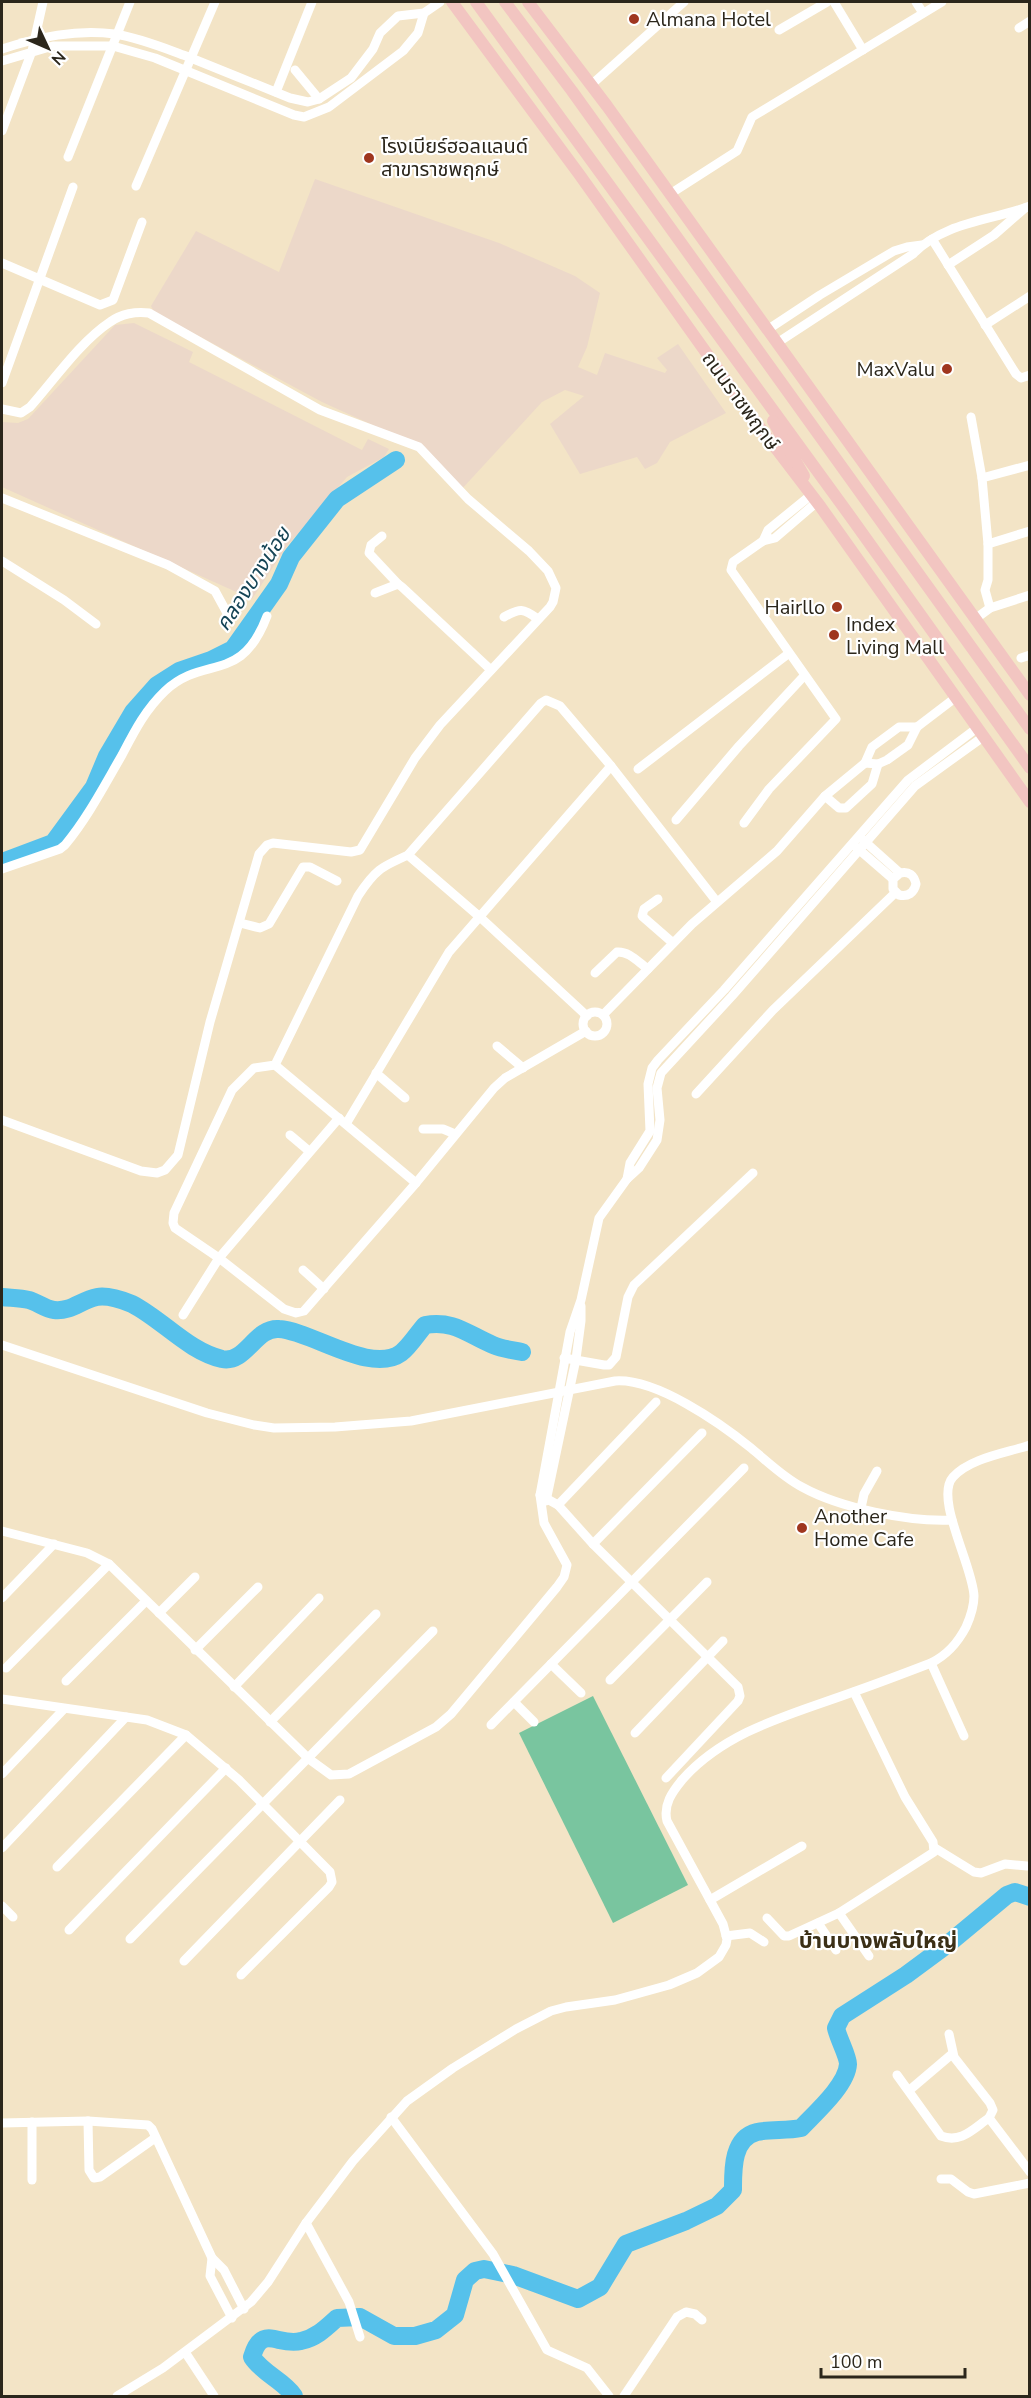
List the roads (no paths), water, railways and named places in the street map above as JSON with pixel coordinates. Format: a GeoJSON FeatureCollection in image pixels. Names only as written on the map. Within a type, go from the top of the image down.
{"type":"FeatureCollection","features":[{"type":"Feature","properties":{"kind":"main road","name":"ถนนราชพฤกษ์"},"geometry":{"type":"LineString","coordinates":[[452,2],[816,501],[1029,802]]}},
{"type":"Feature","properties":{"kind":"main road","name":"ถนนราชพฤกษ์"},"geometry":{"type":"LineString","coordinates":[[476,2],[766,400],[1029,768]]}},
{"type":"Feature","properties":{"kind":"main road"},"geometry":{"type":"LineString","coordinates":[[505,2],[572,91],[1029,729]]}},
{"type":"Feature","properties":{"kind":"main road"},"geometry":{"type":"LineString","coordinates":[[528,2],[591,85],[767,330],[780,341],[1029,695]]}},
{"type":"Feature","properties":{"kind":"main road"},"geometry":{"type":"LineString","coordinates":[[766,400],[776,427],[816,501]]}},
{"type":"Feature","properties":{"kind":"street"},"geometry":{"type":"LineString","coordinates":[[2,131],[32,51],[43,2]]}},
{"type":"Feature","properties":{"kind":"street"},"geometry":{"type":"LineString","coordinates":[[68,157],[130,2]]}},
{"type":"Feature","properties":{"kind":"street"},"geometry":{"type":"LineString","coordinates":[[136,186],[215,2]]}},
{"type":"Feature","properties":{"kind":"street"},"geometry":{"type":"LineString","coordinates":[[275,107],[278,93],[312,2]]}},
{"type":"Feature","properties":{"kind":"street"},"geometry":{"type":"LineString","coordinates":[[2,49],[34,39],[76,33],[117,34],[158,46],[278,93],[308,102],[319,99],[351,78],[373,49],[380,33],[398,16],[424,13],[440,2]]}},
{"type":"Feature","properties":{"kind":"street"},"geometry":{"type":"LineString","coordinates":[[591,85],[684,2]]}},
{"type":"Feature","properties":{"kind":"street"},"geometry":{"type":"LineString","coordinates":[[779,30],[827,2]]}},
{"type":"Feature","properties":{"kind":"street"},"geometry":{"type":"LineString","coordinates":[[834,2],[863,50]]}},
{"type":"Feature","properties":{"kind":"street"},"geometry":{"type":"LineString","coordinates":[[916,2],[923,13]]}},
{"type":"Feature","properties":{"kind":"street"},"geometry":{"type":"LineString","coordinates":[[670,194],[737,151],[752,117],[942,2]]}},
{"type":"Feature","properties":{"kind":"street"},"geometry":{"type":"LineString","coordinates":[[2,61],[32,51],[77,45],[113,46],[155,58],[304,117],[329,107],[403,51],[418,33],[424,13]]}},
{"type":"Feature","properties":{"kind":"street"},"geometry":{"type":"LineString","coordinates":[[1019,28],[1029,21]]}},
{"type":"Feature","properties":{"kind":"street"},"geometry":{"type":"LineString","coordinates":[[296,70],[319,99]]}},
{"type":"Feature","properties":{"kind":"street"},"geometry":{"type":"LineString","coordinates":[[2,383],[73,187]]}},
{"type":"Feature","properties":{"kind":"street"},"geometry":{"type":"LineString","coordinates":[[780,341],[913,254],[932,239],[955,227],[1028,206]]}},
{"type":"Feature","properties":{"kind":"street"},"geometry":{"type":"LineString","coordinates":[[948,265],[994,235],[1028,206]]}},
{"type":"Feature","properties":{"kind":"street"},"geometry":{"type":"LineString","coordinates":[[2,263],[100,305],[106,304],[113,300],[142,222]]}},
{"type":"Feature","properties":{"kind":"street"},"geometry":{"type":"LineString","coordinates":[[932,239],[1018,376],[1024,378],[1029,375]]}},
{"type":"Feature","properties":{"kind":"street"},"geometry":{"type":"LineString","coordinates":[[767,330],[894,251],[922,245]]}},
{"type":"Feature","properties":{"kind":"street"},"geometry":{"type":"LineString","coordinates":[[832,289],[839,303]]}},
{"type":"Feature","properties":{"kind":"street"},"geometry":{"type":"LineString","coordinates":[[986,325],[1029,296]]}},
{"type":"Feature","properties":{"kind":"street"},"geometry":{"type":"LineString","coordinates":[[2,410],[21,413],[30,407],[91,338],[111,321],[137,312],[150,313],[320,410],[419,447],[468,499],[529,551],[553,578],[556,588],[553,602],[440,725],[415,758],[360,850],[351,852],[273,843],[263,849],[257,859],[210,1022],[181,1146],[170,1167],[158,1173],[141,1171],[2,1120]]}},
{"type":"Feature","properties":{"kind":"street"},"geometry":{"type":"LineString","coordinates":[[971,417],[982,478],[988,543],[986,598],[990,606]]}},
{"type":"Feature","properties":{"kind":"street"},"geometry":{"type":"LineString","coordinates":[[982,478],[1029,465]]}},
{"type":"Feature","properties":{"kind":"street"},"geometry":{"type":"LineString","coordinates":[[2,498],[168,565],[215,591],[227,613]]}},
{"type":"Feature","properties":{"kind":"street"},"geometry":{"type":"LineString","coordinates":[[744,823],[768,789],[836,719],[731,570],[733,561],[763,541],[775,538],[816,501]]}},
{"type":"Feature","properties":{"kind":"street"},"geometry":{"type":"LineString","coordinates":[[988,543],[1029,531]]}},
{"type":"Feature","properties":{"kind":"street"},"geometry":{"type":"LineString","coordinates":[[382,536],[371,545],[369,553],[398,584],[423,604],[491,670]]}},
{"type":"Feature","properties":{"kind":"street"},"geometry":{"type":"LineString","coordinates":[[2,561],[64,600],[96,624]]}},
{"type":"Feature","properties":{"kind":"street"},"geometry":{"type":"LineString","coordinates":[[375,593],[398,584]]}},
{"type":"Feature","properties":{"kind":"street"},"geometry":{"type":"LineString","coordinates":[[975,619],[990,606],[1029,595]]}},
{"type":"Feature","properties":{"kind":"street"},"geometry":{"type":"LineString","coordinates":[[504,617],[521,609],[538,619]]}},
{"type":"Feature","properties":{"kind":"street"},"geometry":{"type":"LineString","coordinates":[[2,869],[60,849],[65,845],[92,809],[148,709],[180,680],[228,664],[238,658],[252,646],[267,616]]}},
{"type":"Feature","properties":{"kind":"street"},"geometry":{"type":"LineString","coordinates":[[638,769],[788,654]]}},
{"type":"Feature","properties":{"kind":"street"},"geometry":{"type":"LineString","coordinates":[[676,820],[739,746],[804,676]]}},
{"type":"Feature","properties":{"kind":"street"},"geometry":{"type":"LineString","coordinates":[[865,763],[878,764],[908,745],[917,727],[955,698]]}},
{"type":"Feature","properties":{"kind":"street"},"geometry":{"type":"LineString","coordinates":[[275,1065],[369,878],[384,866],[408,855],[546,700],[560,706],[717,902]]}},
{"type":"Feature","properties":{"kind":"street"},"geometry":{"type":"LineString","coordinates":[[603,1015],[673,943],[777,851],[825,796],[865,763],[872,747],[898,727],[917,727]]}},
{"type":"Feature","properties":{"kind":"street"},"geometry":{"type":"LineString","coordinates":[[544,1496],[554,1394],[572,1322],[581,1300],[599,1218],[627,1179],[639,1168],[657,1140],[660,1131],[654,1101],[658,1080],[665,1066],[912,783],[980,732]]}},
{"type":"Feature","properties":{"kind":"street"},"geometry":{"type":"LineString","coordinates":[[825,796],[839,808],[846,808],[872,784],[878,764]]}},
{"type":"Feature","properties":{"kind":"street"},"geometry":{"type":"LineString","coordinates":[[183,1315],[219,1258],[309,1151],[342,1121],[376,1073],[449,952],[481,918],[610,766]]}},
{"type":"Feature","properties":{"kind":"street"},"geometry":{"type":"LineString","coordinates":[[859,843],[896,876]]}},
{"type":"Feature","properties":{"kind":"street"},"geometry":{"type":"LineString","coordinates":[[408,855],[481,918],[587,1016]]}},
{"type":"Feature","properties":{"kind":"street"},"geometry":{"type":"LineString","coordinates":[[240,923],[260,928],[270,924],[303,867],[310,867],[337,881]]}},
{"type":"Feature","properties":{"kind":"street"},"geometry":{"type":"LineString","coordinates":[[895,893],[908,895],[916,884],[913,876],[904,872],[896,876]]}},
{"type":"Feature","properties":{"kind":"street"},"geometry":{"type":"LineString","coordinates":[[895,893],[893,889],[896,876]]}},
{"type":"Feature","properties":{"kind":"street"},"geometry":{"type":"LineString","coordinates":[[696,1094],[773,1010],[895,893]]}},
{"type":"Feature","properties":{"kind":"street"},"geometry":{"type":"LineString","coordinates":[[658,899],[644,909],[642,916],[673,943]]}},
{"type":"Feature","properties":{"kind":"street"},"geometry":{"type":"LineString","coordinates":[[595,973],[617,952],[630,955],[648,969]]}},
{"type":"Feature","properties":{"kind":"street"},"geometry":{"type":"LineString","coordinates":[[597,1012],[603,1015],[607,1026],[603,1033],[596,1036],[586,1031],[584,1023],[587,1016],[597,1012]]}},
{"type":"Feature","properties":{"kind":"street"},"geometry":{"type":"LineString","coordinates":[[416,1183],[275,1065],[254,1068],[232,1090],[174,1213],[172,1223],[175,1228],[290,1311],[304,1311],[416,1183],[494,1088],[586,1031]]}},
{"type":"Feature","properties":{"kind":"street"},"geometry":{"type":"LineString","coordinates":[[497,1046],[523,1068]]}},
{"type":"Feature","properties":{"kind":"street"},"geometry":{"type":"LineString","coordinates":[[376,1073],[405,1098]]}},
{"type":"Feature","properties":{"kind":"street"},"geometry":{"type":"LineString","coordinates":[[423,1129],[443,1129],[455,1134]]}},
{"type":"Feature","properties":{"kind":"street"},"geometry":{"type":"LineString","coordinates":[[290,1135],[309,1151]]}},
{"type":"Feature","properties":{"kind":"street"},"geometry":{"type":"LineString","coordinates":[[564,1358],[604,1365],[613,1362],[628,1297],[634,1285],[753,1173]]}},
{"type":"Feature","properties":{"kind":"street"},"geometry":{"type":"LineString","coordinates":[[303,1270],[324,1289]]}},
{"type":"Feature","properties":{"kind":"street"},"geometry":{"type":"LineString","coordinates":[[2,1531],[87,1553],[109,1564],[309,1759],[324,1771],[338,1776],[349,1774],[436,1727],[451,1714],[564,1577],[566,1559],[544,1523],[542,1508],[576,1359],[581,1300]]}},
{"type":"Feature","properties":{"kind":"street"},"geometry":{"type":"LineString","coordinates":[[2,1345],[197,1410],[254,1425],[290,1428],[391,1423],[622,1380],[648,1385],[670,1395],[729,1431],[802,1488],[861,1508],[920,1520],[952,1520]]}},
{"type":"Feature","properties":{"kind":"street"},"geometry":{"type":"LineString","coordinates":[[558,1504],[656,1402]]}},
{"type":"Feature","properties":{"kind":"street"},"geometry":{"type":"LineString","coordinates":[[593,1544],[702,1433]]}},
{"type":"Feature","properties":{"kind":"street"},"geometry":{"type":"LineString","coordinates":[[117,2397],[185,2352],[248,2306],[268,2282],[306,2223],[353,2161],[407,2101],[453,2068],[516,2029],[551,2011],[615,2000],[669,1985],[697,1973],[719,1957],[726,1945],[726,1936],[710,1900],[667,1821],[666,1808],[674,1791],[689,1772],[704,1759],[737,1737],[778,1719],[931,1663],[944,1656],[957,1642],[968,1621],[974,1602],[970,1575],[952,1520],[946,1491],[957,1472],[1029,1445]]}},
{"type":"Feature","properties":{"kind":"street"},"geometry":{"type":"LineString","coordinates":[[491,1725],[744,1468]]}},
{"type":"Feature","properties":{"kind":"street"},"geometry":{"type":"LineString","coordinates":[[861,1508],[864,1494],[877,1471]]}},
{"type":"Feature","properties":{"kind":"street"},"geometry":{"type":"LineString","coordinates":[[544,1496],[558,1504],[593,1544],[740,1691],[738,1701],[666,1778]]}},
{"type":"Feature","properties":{"kind":"street"},"geometry":{"type":"LineString","coordinates":[[2,1598],[54,1544]]}},
{"type":"Feature","properties":{"kind":"street"},"geometry":{"type":"LineString","coordinates":[[6,1668],[109,1564]]}},
{"type":"Feature","properties":{"kind":"street"},"geometry":{"type":"LineString","coordinates":[[159,1613],[195,1577]]}},
{"type":"Feature","properties":{"kind":"street"},"geometry":{"type":"LineString","coordinates":[[610,1680],[707,1582]]}},
{"type":"Feature","properties":{"kind":"street"},"geometry":{"type":"LineString","coordinates":[[195,1650],[258,1587]]}},
{"type":"Feature","properties":{"kind":"street"},"geometry":{"type":"LineString","coordinates":[[234,1687],[319,1599]]}},
{"type":"Feature","properties":{"kind":"street"},"geometry":{"type":"LineString","coordinates":[[66,1682],[146,1601]]}},
{"type":"Feature","properties":{"kind":"street"},"geometry":{"type":"LineString","coordinates":[[270,1722],[376,1614]]}},
{"type":"Feature","properties":{"kind":"street"},"geometry":{"type":"LineString","coordinates":[[130,1939],[433,1631]]}},
{"type":"Feature","properties":{"kind":"street"},"geometry":{"type":"LineString","coordinates":[[635,1733],[723,1641]]}},
{"type":"Feature","properties":{"kind":"street"},"geometry":{"type":"LineString","coordinates":[[931,1663],[964,1736]]}},
{"type":"Feature","properties":{"kind":"street"},"geometry":{"type":"LineString","coordinates":[[551,1665],[581,1693]]}},
{"type":"Feature","properties":{"kind":"street"},"geometry":{"type":"LineString","coordinates":[[854,1692],[905,1797],[935,1848],[974,1872],[981,1873],[1005,1864],[1027,1866]]}},
{"type":"Feature","properties":{"kind":"street"},"geometry":{"type":"LineString","coordinates":[[2,1700],[147,1720],[186,1735],[226,1768],[330,1872],[332,1882],[329,1887],[241,1975]]}},
{"type":"Feature","properties":{"kind":"street"},"geometry":{"type":"LineString","coordinates":[[514,1702],[534,1722]]}},
{"type":"Feature","properties":{"kind":"street"},"geometry":{"type":"LineString","coordinates":[[2,1774],[64,1709]]}},
{"type":"Feature","properties":{"kind":"street"},"geometry":{"type":"LineString","coordinates":[[2,1848],[126,1717]]}},
{"type":"Feature","properties":{"kind":"street"},"geometry":{"type":"LineString","coordinates":[[57,1866],[186,1735]]}},
{"type":"Feature","properties":{"kind":"street"},"geometry":{"type":"LineString","coordinates":[[69,1930],[226,1768]]}},
{"type":"Feature","properties":{"kind":"street"},"geometry":{"type":"LineString","coordinates":[[184,1961],[340,1800]]}},
{"type":"Feature","properties":{"kind":"street"},"geometry":{"type":"LineString","coordinates":[[710,1900],[802,1846]]}},
{"type":"Feature","properties":{"kind":"street"},"geometry":{"type":"LineString","coordinates":[[767,1918],[785,1936],[818,1923],[839,1913],[930,1856],[935,1848]]}},
{"type":"Feature","properties":{"kind":"street"},"geometry":{"type":"LineString","coordinates":[[2,1906],[13,1917]]}},
{"type":"Feature","properties":{"kind":"street"},"geometry":{"type":"LineString","coordinates":[[839,1913],[869,1956]]}},
{"type":"Feature","properties":{"kind":"street"},"geometry":{"type":"LineString","coordinates":[[818,1923],[836,1950]]}},
{"type":"Feature","properties":{"kind":"street"},"geometry":{"type":"LineString","coordinates":[[726,1936],[750,1934],[764,1942]]}},
{"type":"Feature","properties":{"kind":"street"},"geometry":{"type":"LineString","coordinates":[[897,2075],[941,2136],[948,2139],[961,2137],[989,2118],[993,2110],[990,2103],[952,2054],[949,2034]]}},
{"type":"Feature","properties":{"kind":"street"},"geometry":{"type":"LineString","coordinates":[[912,2088],[952,2054]]}},
{"type":"Feature","properties":{"kind":"street"},"geometry":{"type":"LineString","coordinates":[[391,2118],[493,2254],[547,2350],[551,2354],[587,2368],[609,2397]]}},
{"type":"Feature","properties":{"kind":"street"},"geometry":{"type":"LineString","coordinates":[[989,2118],[1029,2172]]}},
{"type":"Feature","properties":{"kind":"street"},"geometry":{"type":"LineString","coordinates":[[2,2123],[88,2121],[142,2123],[152,2129],[212,2258],[224,2270],[248,2306]]}},
{"type":"Feature","properties":{"kind":"street"},"geometry":{"type":"LineString","coordinates":[[88,2121],[89,2170],[94,2178],[100,2177],[155,2138]]}},
{"type":"Feature","properties":{"kind":"street"},"geometry":{"type":"LineString","coordinates":[[32,2122],[32,2180]]}},
{"type":"Feature","properties":{"kind":"street"},"geometry":{"type":"LineString","coordinates":[[941,2179],[951,2179],[974,2194],[1029,2183]]}},
{"type":"Feature","properties":{"kind":"street"},"geometry":{"type":"LineString","coordinates":[[306,2223],[349,2302],[358,2324],[360,2337]]}},
{"type":"Feature","properties":{"kind":"street"},"geometry":{"type":"LineString","coordinates":[[212,2258],[210,2276],[232,2318]]}},
{"type":"Feature","properties":{"kind":"street"},"geometry":{"type":"LineString","coordinates":[[624,2397],[677,2317],[686,2312],[702,2319]]}},
{"type":"Feature","properties":{"kind":"street"},"geometry":{"type":"LineString","coordinates":[[185,2352],[214,2397]]}},
{"type":"Feature","properties":{"kind":"waterway","name":"คลองบางน้อย"},"geometry":{"type":"LineString","coordinates":[[2,862],[53,843],[94,787],[107,756],[133,712],[157,685],[179,671],[211,660],[233,649],[279,584],[291,557],[337,499],[396,460]]}},
{"type":"Feature","properties":{"kind":"waterway"},"geometry":{"type":"LineString","coordinates":[[2,1297],[29,1300],[51,1309],[60,1310],[97,1297],[120,1300],[132,1304],[198,1349],[222,1359],[238,1356],[263,1334],[279,1329],[308,1337],[358,1356],[374,1359],[388,1358],[401,1353],[425,1325],[435,1324],[452,1326],[496,1346],[522,1352]]}},
{"type":"Feature","properties":{"kind":"waterway"},"geometry":{"type":"LineString","coordinates":[[294,2396],[252,2357],[261,2341],[272,2338],[293,2342],[306,2340],[337,2318],[360,2317],[394,2336],[415,2336],[436,2330],[455,2315],[465,2280],[475,2271],[484,2269],[513,2275],[578,2299],[600,2287],[626,2244],[686,2221],[717,2206],[733,2190],[733,2173],[738,2148],[749,2135],[762,2131],[801,2128],[829,2098],[842,2081],[848,2064],[836,2028],[842,2016],[906,1975],[1007,1895],[1015,1892],[1030,1897]]}},
{"type":"Feature","properties":{"kind":"place","name":"Almana Hotel"},"geometry":{"type":"Point","coordinates":[634,19]}},
{"type":"Feature","properties":{"kind":"place","name":"โรงเบียร์ฮอลแลนด์ สาขาราชพฤกษ์"},"geometry":{"type":"Point","coordinates":[369,158]}},
{"type":"Feature","properties":{"kind":"place","name":"MaxValu"},"geometry":{"type":"Point","coordinates":[947,369]}},
{"type":"Feature","properties":{"kind":"place","name":"Hairllo"},"geometry":{"type":"Point","coordinates":[837,607]}},
{"type":"Feature","properties":{"kind":"place","name":"Index Living Mall"},"geometry":{"type":"Point","coordinates":[834,635]}},
{"type":"Feature","properties":{"kind":"place","name":"Another Home Cafe"},"geometry":{"type":"Point","coordinates":[802,1528]}},
{"type":"Feature","properties":{"kind":"district","name":"บ้านบางพลับใหญ่"},"geometry":{"type":"Point","coordinates":[878,1940]}}]}
